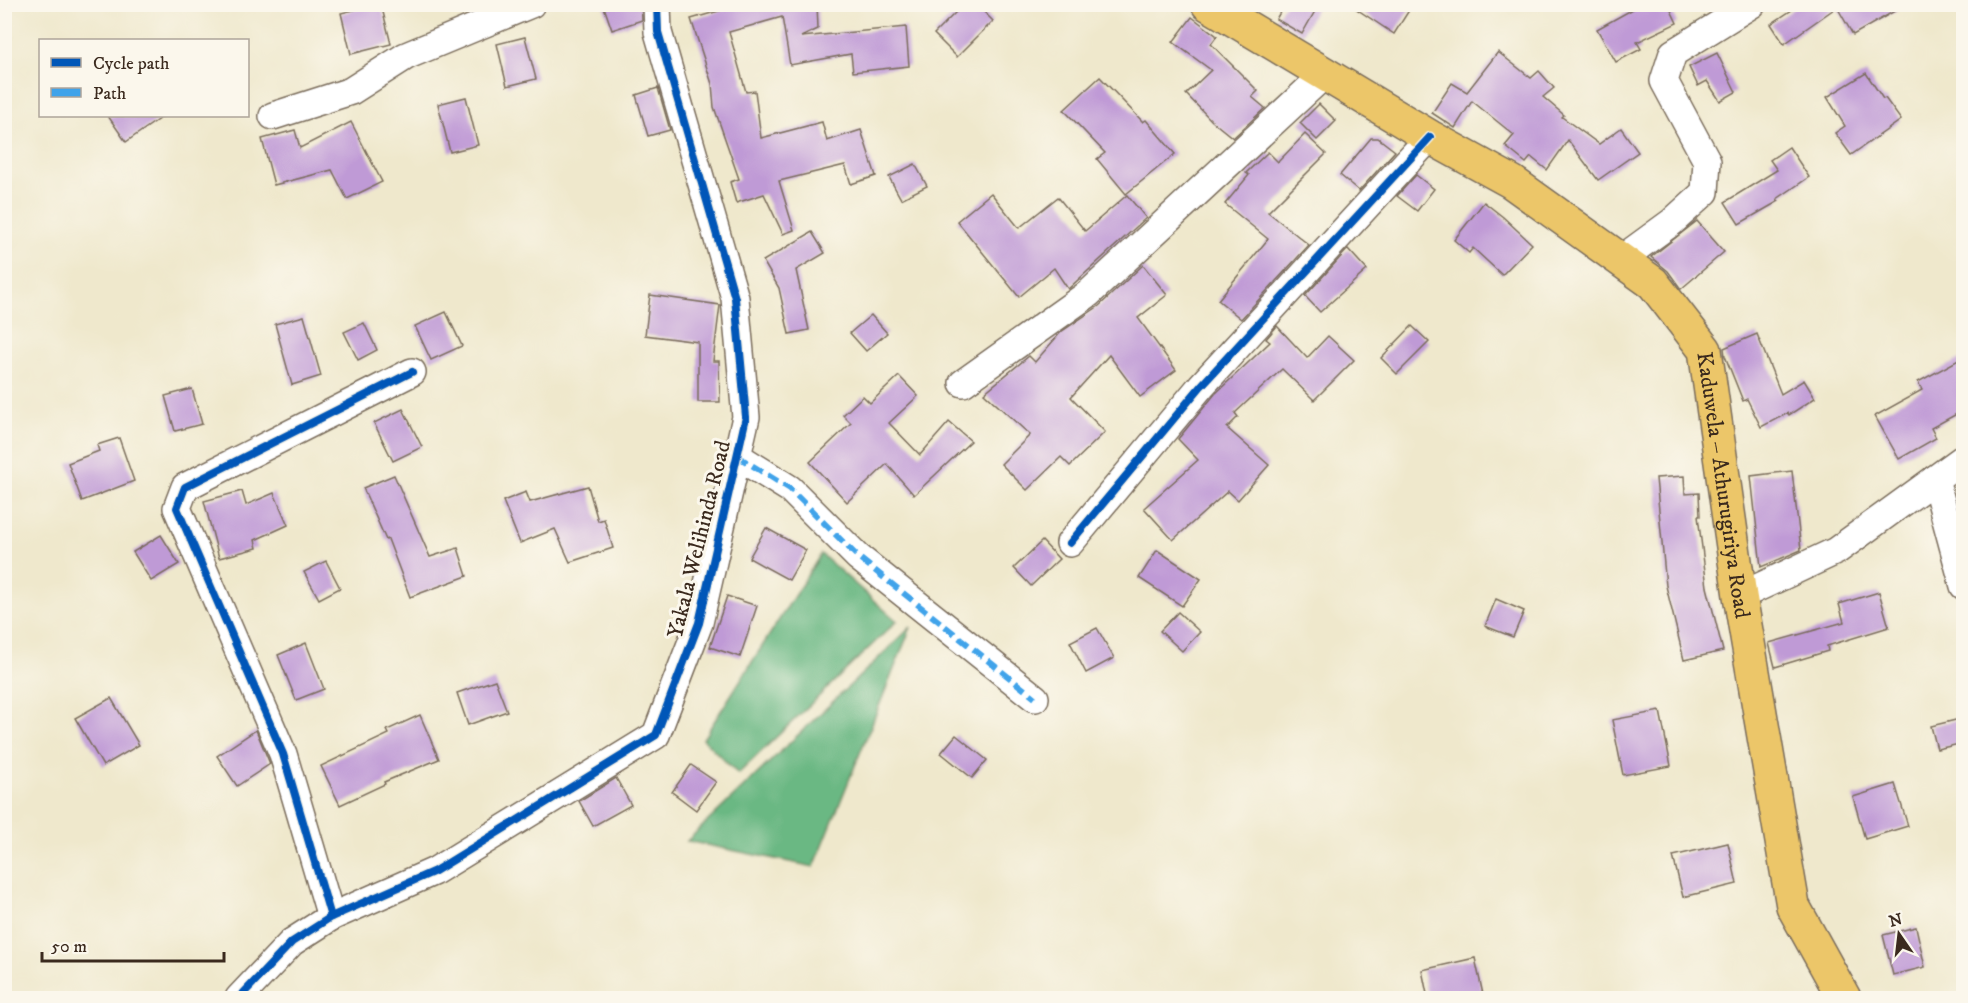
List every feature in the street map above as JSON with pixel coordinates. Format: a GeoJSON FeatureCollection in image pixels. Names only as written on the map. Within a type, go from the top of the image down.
{"type":"FeatureCollection","features":[{"type":"Feature","properties":{"kind":"main road","name":"Kaduwela – Athurugiriya Road"},"geometry":{"type":"LineString","coordinates":[[1208,4],[1430,137],[1512,182],[1653,283],[1705,350],[1740,596],[1793,906],[1844,999]]}},
{"type":"Feature","properties":{"kind":"street"},"geometry":{"type":"LineString","coordinates":[[273,116],[351,91],[406,56],[531,4]]}},
{"type":"Feature","properties":{"kind":"street","name":"Yakala Welihinda Road"},"geometry":{"type":"LineString","coordinates":[[239,999],[292,942],[331,917],[435,871],[656,735],[699,623],[746,417],[735,298],[658,32],[657,4]]}},
{"type":"Feature","properties":{"kind":"street"},"geometry":{"type":"LineString","coordinates":[[1620,260],[1672,222],[1704,192],[1707,161],[1664,81],[1673,53],[1752,4]]}},
{"type":"Feature","properties":{"kind":"street"},"geometry":{"type":"LineString","coordinates":[[963,383],[1088,294],[1325,74]]}},
{"type":"Feature","properties":{"kind":"street"},"geometry":{"type":"LineString","coordinates":[[1070,543],[1201,386],[1430,137]]}},
{"type":"Feature","properties":{"kind":"street"},"geometry":{"type":"LineString","coordinates":[[331,917],[283,754],[177,508],[185,486],[412,372]]}},
{"type":"Feature","properties":{"kind":"street"},"geometry":{"type":"LineString","coordinates":[[737,456],[790,489],[858,557],[1035,698]]}},
{"type":"Feature","properties":{"kind":"street"},"geometry":{"type":"LineString","coordinates":[[1740,596],[1836,551],[1964,458]]}},
{"type":"Feature","properties":{"kind":"street"},"geometry":{"type":"LineString","coordinates":[[1935,479],[1964,586]]}},
{"type":"Feature","properties":{"kind":"green space"},"geometry":{"type":"Polygon","coordinates":[[[821,554],[897,621],[738,774],[703,739],[821,554]]]}},
{"type":"Feature","properties":{"kind":"green space"},"geometry":{"type":"Polygon","coordinates":[[[911,627],[814,867],[687,841],[911,627]]]}},
{"type":"Feature","properties":{"kind":"building"},"geometry":{"type":"Polygon","coordinates":[[[361,4],[381,4],[391,44],[351,54],[341,13],[362,8],[361,4]]]}},
{"type":"Feature","properties":{"kind":"building"},"geometry":{"type":"Polygon","coordinates":[[[603,4],[641,4],[642,20],[612,30],[603,4]]]}},
{"type":"Feature","properties":{"kind":"building"},"geometry":{"type":"Polygon","coordinates":[[[743,4],[817,4],[818,29],[801,37],[906,27],[909,66],[853,72],[851,54],[790,65],[782,17],[729,32],[746,92],[755,91],[761,138],[822,122],[827,141],[861,130],[876,176],[851,184],[845,165],[779,181],[794,230],[783,234],[764,194],[736,203],[730,182],[739,179],[714,107],[712,84],[691,19],[743,4]]]}},
{"type":"Feature","properties":{"kind":"building"},"geometry":{"type":"Polygon","coordinates":[[[964,4],[976,4],[993,21],[957,57],[934,34],[964,4]]]}},
{"type":"Feature","properties":{"kind":"building"},"geometry":{"type":"Polygon","coordinates":[[[1285,4],[1319,4],[1302,34],[1276,19],[1285,4]]]}},
{"type":"Feature","properties":{"kind":"building"},"geometry":{"type":"Polygon","coordinates":[[[1349,4],[1413,4],[1394,34],[1349,4]]]}},
{"type":"Feature","properties":{"kind":"building"},"geometry":{"type":"Polygon","coordinates":[[[1642,4],[1668,4],[1677,23],[1637,42],[1641,49],[1616,62],[1597,29],[1642,4]]]}},
{"type":"Feature","properties":{"kind":"building"},"geometry":{"type":"Polygon","coordinates":[[[1801,4],[1907,4],[1853,35],[1837,7],[1784,44],[1771,24],[1801,4]]]}},
{"type":"Feature","properties":{"kind":"building"},"geometry":{"type":"Polygon","coordinates":[[[1192,17],[1217,36],[1211,44],[1258,91],[1252,97],[1265,108],[1233,138],[1212,121],[1186,94],[1211,70],[1173,42],[1192,17]]]}},
{"type":"Feature","properties":{"kind":"building"},"geometry":{"type":"Polygon","coordinates":[[[525,37],[536,79],[507,86],[497,44],[525,37]]]}},
{"type":"Feature","properties":{"kind":"building"},"geometry":{"type":"Polygon","coordinates":[[[1498,52],[1531,78],[1539,71],[1554,88],[1543,97],[1564,115],[1562,117],[1599,144],[1621,128],[1638,152],[1598,180],[1568,140],[1547,170],[1531,157],[1526,163],[1505,146],[1514,135],[1472,101],[1455,128],[1432,113],[1452,83],[1467,92],[1498,52]]]}},
{"type":"Feature","properties":{"kind":"building"},"geometry":{"type":"Polygon","coordinates":[[[1717,53],[1736,92],[1720,101],[1707,81],[1698,86],[1689,67],[1717,53]]]}},
{"type":"Feature","properties":{"kind":"building"},"geometry":{"type":"Polygon","coordinates":[[[1866,73],[1883,99],[1885,98],[1901,120],[1851,155],[1835,133],[1845,126],[1827,97],[1866,73]]]}},
{"type":"Feature","properties":{"kind":"building"},"geometry":{"type":"Polygon","coordinates":[[[1100,77],[1143,122],[1146,120],[1175,154],[1126,194],[1097,159],[1105,153],[1064,110],[1100,77]]]}},
{"type":"Feature","properties":{"kind":"building"},"geometry":{"type":"Polygon","coordinates":[[[658,88],[670,130],[648,136],[636,95],[658,88]]]}},
{"type":"Feature","properties":{"kind":"building"},"geometry":{"type":"Polygon","coordinates":[[[466,97],[478,145],[450,152],[438,104],[466,97]]]}},
{"type":"Feature","properties":{"kind":"building"},"geometry":{"type":"Polygon","coordinates":[[[1319,104],[1336,121],[1317,140],[1300,123],[1319,104]]]}},
{"type":"Feature","properties":{"kind":"building"},"geometry":{"type":"Polygon","coordinates":[[[109,117],[162,117],[126,142],[109,117]]]}},
{"type":"Feature","properties":{"kind":"building"},"geometry":{"type":"Polygon","coordinates":[[[351,122],[382,182],[347,199],[332,170],[274,185],[262,139],[295,130],[300,148],[351,122]]]}},
{"type":"Feature","properties":{"kind":"building"},"geometry":{"type":"Polygon","coordinates":[[[1305,134],[1326,154],[1268,212],[1309,245],[1241,319],[1218,300],[1268,239],[1225,204],[1249,175],[1246,173],[1268,152],[1278,162],[1305,134]]]}},
{"type":"Feature","properties":{"kind":"building"},"geometry":{"type":"Polygon","coordinates":[[[1371,138],[1378,138],[1395,151],[1359,191],[1340,175],[1371,138]]]}},
{"type":"Feature","properties":{"kind":"building"},"geometry":{"type":"Polygon","coordinates":[[[1789,147],[1809,177],[1777,199],[1779,201],[1739,224],[1725,202],[1777,170],[1770,160],[1789,147]]]}},
{"type":"Feature","properties":{"kind":"building"},"geometry":{"type":"Polygon","coordinates":[[[915,164],[927,186],[901,199],[889,177],[915,164]]]}},
{"type":"Feature","properties":{"kind":"building"},"geometry":{"type":"Polygon","coordinates":[[[1416,175],[1434,189],[1417,211],[1397,196],[1416,175]]]}},
{"type":"Feature","properties":{"kind":"building"},"geometry":{"type":"Polygon","coordinates":[[[991,193],[1019,228],[1058,197],[1085,231],[1127,195],[1146,218],[1068,289],[1054,268],[1019,297],[957,221],[991,193]]]}},
{"type":"Feature","properties":{"kind":"building"},"geometry":{"type":"Polygon","coordinates":[[[1484,202],[1532,244],[1502,275],[1473,248],[1469,253],[1454,240],[1484,202]]]}},
{"type":"Feature","properties":{"kind":"building"},"geometry":{"type":"Polygon","coordinates":[[[1697,221],[1724,252],[1681,289],[1668,271],[1651,257],[1697,221]]]}},
{"type":"Feature","properties":{"kind":"building"},"geometry":{"type":"Polygon","coordinates":[[[812,232],[825,253],[796,270],[809,330],[789,334],[779,288],[763,261],[812,232]]]}},
{"type":"Feature","properties":{"kind":"building"},"geometry":{"type":"Polygon","coordinates":[[[1348,249],[1367,270],[1320,312],[1305,296],[1348,249]]]}},
{"type":"Feature","properties":{"kind":"building"},"geometry":{"type":"Polygon","coordinates":[[[1143,265],[1167,295],[1138,318],[1176,370],[1140,397],[1109,355],[1071,397],[1105,432],[1070,466],[1061,457],[1027,490],[1001,464],[1030,435],[984,393],[1029,356],[1035,362],[1061,332],[1099,306],[1143,265]]]}},
{"type":"Feature","properties":{"kind":"building"},"geometry":{"type":"Polygon","coordinates":[[[650,295],[720,305],[713,361],[719,361],[720,402],[698,402],[698,342],[645,335],[650,295]]]}},
{"type":"Feature","properties":{"kind":"building"},"geometry":{"type":"Polygon","coordinates":[[[446,312],[462,346],[431,360],[415,326],[446,312]]]}},
{"type":"Feature","properties":{"kind":"building"},"geometry":{"type":"Polygon","coordinates":[[[871,315],[887,333],[866,351],[850,333],[871,315]]]}},
{"type":"Feature","properties":{"kind":"building"},"geometry":{"type":"Polygon","coordinates":[[[304,316],[321,376],[292,385],[275,324],[304,316]]]}},
{"type":"Feature","properties":{"kind":"building"},"geometry":{"type":"Polygon","coordinates":[[[364,323],[377,350],[358,360],[344,332],[364,323]]]}},
{"type":"Feature","properties":{"kind":"building"},"geometry":{"type":"Polygon","coordinates":[[[1277,326],[1307,358],[1328,336],[1354,360],[1314,400],[1282,369],[1235,413],[1238,417],[1227,428],[1269,465],[1238,500],[1228,491],[1173,540],[1144,508],[1198,460],[1178,439],[1215,394],[1270,342],[1266,339],[1277,326]]]}},
{"type":"Feature","properties":{"kind":"building"},"geometry":{"type":"Polygon","coordinates":[[[1412,326],[1429,342],[1397,374],[1381,358],[1412,326]]]}},
{"type":"Feature","properties":{"kind":"building"},"geometry":{"type":"Polygon","coordinates":[[[1757,334],[1781,394],[1804,380],[1815,398],[1789,415],[1788,413],[1761,427],[1747,399],[1743,401],[1724,348],[1757,334]]]}},
{"type":"Feature","properties":{"kind":"building"},"geometry":{"type":"Polygon","coordinates":[[[1964,357],[1964,410],[1931,428],[1936,438],[1899,459],[1875,416],[1922,390],[1918,382],[1964,357]]]}},
{"type":"Feature","properties":{"kind":"building"},"geometry":{"type":"Polygon","coordinates":[[[899,376],[918,396],[889,423],[920,455],[949,422],[971,441],[914,495],[887,464],[847,502],[810,462],[851,423],[843,415],[863,396],[870,403],[899,376]]]}},
{"type":"Feature","properties":{"kind":"building"},"geometry":{"type":"Polygon","coordinates":[[[192,389],[202,424],[175,431],[165,396],[192,389]]]}},
{"type":"Feature","properties":{"kind":"building"},"geometry":{"type":"Polygon","coordinates":[[[403,409],[422,447],[393,461],[374,423],[403,409]]]}},
{"type":"Feature","properties":{"kind":"building"},"geometry":{"type":"Polygon","coordinates":[[[119,438],[134,481],[82,501],[68,463],[99,451],[97,445],[119,438]]]}},
{"type":"Feature","properties":{"kind":"building"},"geometry":{"type":"Polygon","coordinates":[[[1792,471],[1801,550],[1761,567],[1751,476],[1792,471]]]}},
{"type":"Feature","properties":{"kind":"building"},"geometry":{"type":"Polygon","coordinates":[[[394,475],[430,557],[458,548],[467,576],[410,597],[388,539],[386,540],[363,488],[394,475]]]}},
{"type":"Feature","properties":{"kind":"building"},"geometry":{"type":"Polygon","coordinates":[[[1684,476],[1685,494],[1699,493],[1700,516],[1698,516],[1707,587],[1723,651],[1684,660],[1666,586],[1656,478],[1684,476]]]}},
{"type":"Feature","properties":{"kind":"building"},"geometry":{"type":"Polygon","coordinates":[[[588,486],[598,521],[604,519],[613,548],[570,562],[555,529],[520,543],[503,501],[526,492],[530,502],[588,486]]]}},
{"type":"Feature","properties":{"kind":"building"},"geometry":{"type":"Polygon","coordinates":[[[242,491],[246,505],[274,493],[288,525],[255,540],[257,548],[219,558],[204,501],[242,491]]]}},
{"type":"Feature","properties":{"kind":"building"},"geometry":{"type":"Polygon","coordinates":[[[766,528],[806,550],[789,580],[749,558],[766,528]]]}},
{"type":"Feature","properties":{"kind":"building"},"geometry":{"type":"Polygon","coordinates":[[[161,535],[179,564],[151,581],[133,552],[161,535]]]}},
{"type":"Feature","properties":{"kind":"building"},"geometry":{"type":"Polygon","coordinates":[[[1042,541],[1059,559],[1031,586],[1014,568],[1042,541]]]}},
{"type":"Feature","properties":{"kind":"building"},"geometry":{"type":"Polygon","coordinates":[[[1157,550],[1201,579],[1182,606],[1139,578],[1157,550]]]}},
{"type":"Feature","properties":{"kind":"building"},"geometry":{"type":"Polygon","coordinates":[[[326,561],[340,588],[319,599],[304,572],[326,561]]]}},
{"type":"Feature","properties":{"kind":"building"},"geometry":{"type":"Polygon","coordinates":[[[1879,592],[1889,627],[1827,646],[1828,651],[1775,667],[1769,643],[1844,622],[1839,604],[1879,592]]]}},
{"type":"Feature","properties":{"kind":"building"},"geometry":{"type":"Polygon","coordinates":[[[727,596],[757,606],[740,657],[710,647],[727,596]]]}},
{"type":"Feature","properties":{"kind":"building"},"geometry":{"type":"Polygon","coordinates":[[[1496,599],[1524,611],[1513,637],[1485,626],[1496,599]]]}},
{"type":"Feature","properties":{"kind":"building"},"geometry":{"type":"Polygon","coordinates":[[[1178,612],[1200,632],[1182,651],[1160,631],[1178,612]]]}},
{"type":"Feature","properties":{"kind":"building"},"geometry":{"type":"Polygon","coordinates":[[[1097,628],[1114,658],[1086,673],[1070,642],[1097,628]]]}},
{"type":"Feature","properties":{"kind":"building"},"geometry":{"type":"Polygon","coordinates":[[[306,643],[324,689],[296,700],[278,655],[306,643]]]}},
{"type":"Feature","properties":{"kind":"building"},"geometry":{"type":"Polygon","coordinates":[[[495,680],[507,711],[468,725],[457,693],[495,680]]]}},
{"type":"Feature","properties":{"kind":"building"},"geometry":{"type":"Polygon","coordinates":[[[111,698],[139,745],[103,766],[75,718],[111,698]]]}},
{"type":"Feature","properties":{"kind":"building"},"geometry":{"type":"Polygon","coordinates":[[[1660,711],[1671,766],[1623,775],[1612,720],[1660,711]]]}},
{"type":"Feature","properties":{"kind":"building"},"geometry":{"type":"Polygon","coordinates":[[[420,715],[439,759],[384,782],[385,784],[340,805],[321,766],[389,734],[387,730],[420,715]]]}},
{"type":"Feature","properties":{"kind":"building"},"geometry":{"type":"Polygon","coordinates":[[[1964,718],[1964,743],[1937,749],[1931,726],[1964,718]]]}},
{"type":"Feature","properties":{"kind":"building"},"geometry":{"type":"Polygon","coordinates":[[[256,730],[270,764],[237,786],[217,756],[256,730]]]}},
{"type":"Feature","properties":{"kind":"building"},"geometry":{"type":"Polygon","coordinates":[[[956,735],[987,760],[972,778],[941,753],[956,735]]]}},
{"type":"Feature","properties":{"kind":"building"},"geometry":{"type":"Polygon","coordinates":[[[691,765],[716,782],[696,810],[672,792],[691,765]]]}},
{"type":"Feature","properties":{"kind":"building"},"geometry":{"type":"Polygon","coordinates":[[[616,778],[631,805],[593,826],[579,801],[616,778]]]}},
{"type":"Feature","properties":{"kind":"building"},"geometry":{"type":"Polygon","coordinates":[[[1895,784],[1908,826],[1865,839],[1853,797],[1895,784]]]}},
{"type":"Feature","properties":{"kind":"building"},"geometry":{"type":"Polygon","coordinates":[[[1728,843],[1737,884],[1683,897],[1673,856],[1728,843]]]}},
{"type":"Feature","properties":{"kind":"building"},"geometry":{"type":"Polygon","coordinates":[[[1916,927],[1925,967],[1893,975],[1883,935],[1916,927]]]}},
{"type":"Feature","properties":{"kind":"building"},"geometry":{"type":"Polygon","coordinates":[[[1475,958],[1484,999],[1428,999],[1422,970],[1475,958]]]}},
{"type":"Feature","properties":{"kind":"marked path"},"geometry":{"type":"LineString","coordinates":[[737,456],[790,489],[858,557],[1035,698]]}},
{"type":"Feature","properties":{"kind":"cycle path"},"geometry":{"type":"LineString","coordinates":[[239,998],[292,942],[331,917],[435,871],[656,735],[699,623],[746,417],[735,298],[658,32],[657,4]]}},
{"type":"Feature","properties":{"kind":"cycle path"},"geometry":{"type":"LineString","coordinates":[[1070,543],[1201,386],[1430,137]]}},
{"type":"Feature","properties":{"kind":"cycle path"},"geometry":{"type":"LineString","coordinates":[[331,917],[283,754],[177,508],[185,487],[412,372]]}}]}
